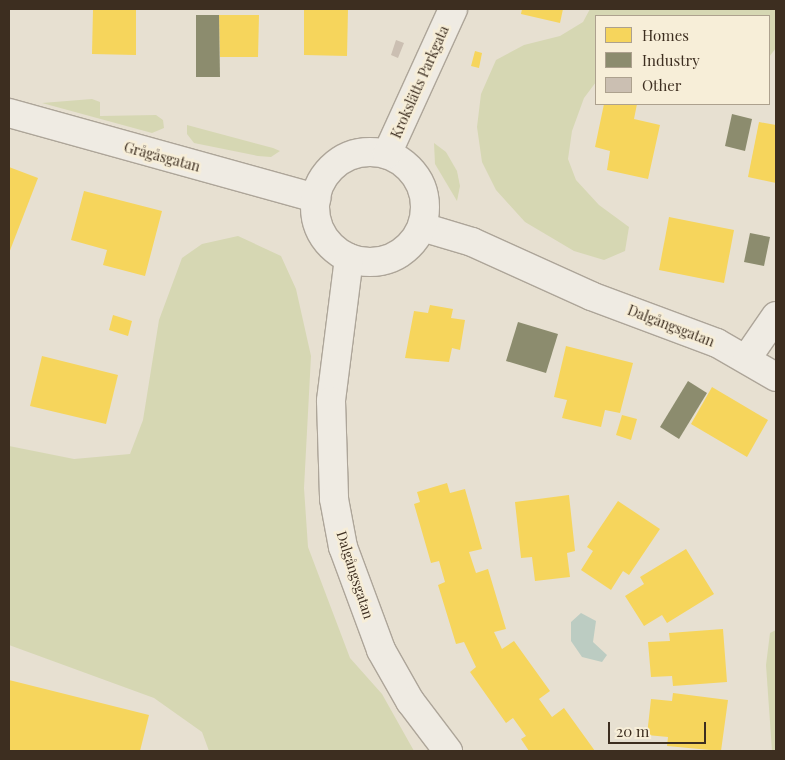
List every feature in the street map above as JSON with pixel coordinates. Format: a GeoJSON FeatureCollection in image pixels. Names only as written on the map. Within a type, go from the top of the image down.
{"type":"FeatureCollection","features":[{"type":"Feature","properties":{"kind":"street","name":"Krokslätts Parkgata"},"geometry":{"type":"LineString","coordinates":[[387,154],[453,9]]}},
{"type":"Feature","properties":{"kind":"street","name":"Grågåsgatan"},"geometry":{"type":"LineString","coordinates":[[9,113],[316,198]]}},
{"type":"Feature","properties":{"kind":"street"},"geometry":{"type":"LineString","coordinates":[[371,152],[387,154],[412,170],[420,183],[425,205],[422,227],[413,242],[400,254],[384,261],[366,262],[349,258],[336,251],[318,227],[316,198],[320,183],[341,160],[371,152]]}},
{"type":"Feature","properties":{"kind":"street","name":"Dalgångsgatan"},"geometry":{"type":"LineString","coordinates":[[422,227],[472,242],[591,296],[717,343],[747,358],[776,377]]}},
{"type":"Feature","properties":{"kind":"street","name":"Dalgångsgatan"},"geometry":{"type":"LineString","coordinates":[[349,258],[331,401],[334,499],[343,546],[381,650],[410,702],[448,751]]}},
{"type":"Feature","properties":{"kind":"street"},"geometry":{"type":"LineString","coordinates":[[747,358],[776,316]]}},
{"type":"Feature","properties":{"kind":"green space"},"geometry":{"type":"Polygon","coordinates":[[[590,9],[776,9],[776,48],[770,56],[770,15],[595,15],[595,83],[584,98],[572,131],[568,159],[576,180],[599,205],[629,227],[625,251],[604,260],[574,251],[525,222],[496,190],[482,162],[477,127],[481,94],[496,60],[524,45],[560,36],[583,22],[590,9]]]}},
{"type":"Feature","properties":{"kind":"green space"},"geometry":{"type":"Polygon","coordinates":[[[92,99],[100,102],[100,116],[156,115],[163,120],[164,128],[152,133],[42,103],[92,99]]]}},
{"type":"Feature","properties":{"kind":"green space"},"geometry":{"type":"Polygon","coordinates":[[[187,125],[280,151],[271,157],[258,156],[194,143],[187,134],[187,125]]]}},
{"type":"Feature","properties":{"kind":"green space"},"geometry":{"type":"Polygon","coordinates":[[[434,143],[446,152],[457,171],[460,186],[457,201],[435,164],[434,143]]]}},
{"type":"Feature","properties":{"kind":"green space"},"geometry":{"type":"Polygon","coordinates":[[[238,236],[281,256],[296,289],[311,356],[304,488],[308,547],[350,658],[382,694],[414,751],[209,751],[202,732],[154,698],[9,645],[9,446],[74,459],[130,454],[143,420],[159,320],[182,258],[202,244],[238,236]]]}},
{"type":"Feature","properties":{"kind":"green space"},"geometry":{"type":"Polygon","coordinates":[[[776,630],[776,751],[772,751],[766,665],[770,633],[776,630]]]}},
{"type":"Feature","properties":{"kind":"shaded area"},"geometry":{"type":"Polygon","coordinates":[[[581,613],[596,621],[593,642],[607,655],[602,662],[582,657],[571,641],[571,622],[581,613]]]}},
{"type":"Feature","properties":{"kind":"building: Homes"},"geometry":{"type":"Polygon","coordinates":[[[93,9],[136,9],[136,55],[92,54],[93,9]]]}},
{"type":"Feature","properties":{"kind":"building: Homes"},"geometry":{"type":"Polygon","coordinates":[[[304,9],[348,9],[347,56],[304,55],[304,9]]]}},
{"type":"Feature","properties":{"kind":"building: Homes"},"geometry":{"type":"Polygon","coordinates":[[[522,9],[563,9],[560,23],[521,14],[522,9]]]}},
{"type":"Feature","properties":{"kind":"building: Homes"},"geometry":{"type":"Polygon","coordinates":[[[219,15],[259,15],[258,57],[220,57],[219,15]]]}},
{"type":"Feature","properties":{"kind":"building: Homes"},"geometry":{"type":"Polygon","coordinates":[[[475,51],[482,53],[479,68],[471,66],[475,51]]]}},
{"type":"Feature","properties":{"kind":"building: Homes"},"geometry":{"type":"Polygon","coordinates":[[[604,105],[637,105],[634,119],[660,125],[648,179],[607,170],[610,151],[595,147],[604,105]]]}},
{"type":"Feature","properties":{"kind":"building: Homes"},"geometry":{"type":"Polygon","coordinates":[[[759,122],[776,125],[776,183],[748,177],[759,122]]]}},
{"type":"Feature","properties":{"kind":"building: Homes"},"geometry":{"type":"Polygon","coordinates":[[[9,167],[38,178],[9,253],[9,167]]]}},
{"type":"Feature","properties":{"kind":"building: Homes"},"geometry":{"type":"Polygon","coordinates":[[[84,191],[162,211],[145,276],[103,265],[107,250],[71,240],[84,191]]]}},
{"type":"Feature","properties":{"kind":"building: Homes"},"geometry":{"type":"Polygon","coordinates":[[[669,217],[734,230],[724,283],[659,270],[669,217]]]}},
{"type":"Feature","properties":{"kind":"building: Homes"},"geometry":{"type":"Polygon","coordinates":[[[430,305],[453,309],[451,318],[465,320],[460,350],[452,348],[449,362],[405,358],[414,311],[428,313],[430,305]]]}},
{"type":"Feature","properties":{"kind":"building: Homes"},"geometry":{"type":"Polygon","coordinates":[[[113,315],[132,321],[128,336],[109,330],[113,315]]]}},
{"type":"Feature","properties":{"kind":"building: Homes"},"geometry":{"type":"Polygon","coordinates":[[[566,346],[633,363],[620,413],[605,410],[601,427],[562,418],[567,400],[554,397],[566,346]]]}},
{"type":"Feature","properties":{"kind":"building: Homes"},"geometry":{"type":"Polygon","coordinates":[[[42,356],[118,375],[106,424],[30,406],[42,356]]]}},
{"type":"Feature","properties":{"kind":"building: Homes"},"geometry":{"type":"Polygon","coordinates":[[[712,387],[768,420],[747,457],[691,424],[712,387]]]}},
{"type":"Feature","properties":{"kind":"building: Homes"},"geometry":{"type":"Polygon","coordinates":[[[622,415],[637,419],[631,440],[616,435],[622,415]]]}},
{"type":"Feature","properties":{"kind":"building: Homes"},"geometry":{"type":"Polygon","coordinates":[[[447,483],[450,493],[465,489],[482,549],[469,552],[476,573],[488,569],[506,629],[494,632],[502,649],[514,641],[550,691],[539,699],[552,717],[564,708],[595,751],[529,751],[521,739],[526,736],[513,718],[506,723],[470,672],[476,667],[464,642],[456,644],[438,585],[445,582],[439,561],[431,563],[414,504],[420,502],[417,492],[447,483]]]}},
{"type":"Feature","properties":{"kind":"building: Homes"},"geometry":{"type":"Polygon","coordinates":[[[569,495],[575,551],[567,553],[570,577],[535,581],[532,557],[521,558],[515,502],[569,495]]]}},
{"type":"Feature","properties":{"kind":"building: Homes"},"geometry":{"type":"Polygon","coordinates":[[[618,501],[660,529],[629,575],[623,571],[611,590],[581,570],[593,551],[587,547],[618,501]]]}},
{"type":"Feature","properties":{"kind":"building: Homes"},"geometry":{"type":"Polygon","coordinates":[[[686,549],[714,594],[667,623],[662,615],[644,626],[625,596],[644,584],[640,577],[686,549]]]}},
{"type":"Feature","properties":{"kind":"building: Homes"},"geometry":{"type":"Polygon","coordinates":[[[723,629],[727,682],[673,686],[672,676],[651,677],[648,642],[670,641],[669,633],[723,629]]]}},
{"type":"Feature","properties":{"kind":"building: Homes"},"geometry":{"type":"Polygon","coordinates":[[[9,680],[149,715],[140,751],[9,751],[9,680]]]}},
{"type":"Feature","properties":{"kind":"building: Homes"},"geometry":{"type":"Polygon","coordinates":[[[673,693],[728,700],[721,751],[667,746],[668,737],[647,735],[651,699],[672,701],[673,693]]]}},
{"type":"Feature","properties":{"kind":"building: Industry"},"geometry":{"type":"Polygon","coordinates":[[[196,15],[219,15],[220,77],[196,77],[196,15]]]}},
{"type":"Feature","properties":{"kind":"building: Industry"},"geometry":{"type":"Polygon","coordinates":[[[732,114],[752,119],[745,151],[725,146],[732,114]]]}},
{"type":"Feature","properties":{"kind":"building: Industry"},"geometry":{"type":"Polygon","coordinates":[[[750,233],[770,237],[764,266],[744,262],[750,233]]]}},
{"type":"Feature","properties":{"kind":"building: Industry"},"geometry":{"type":"Polygon","coordinates":[[[518,322],[558,334],[546,373],[506,361],[518,322]]]}},
{"type":"Feature","properties":{"kind":"building: Industry"},"geometry":{"type":"Polygon","coordinates":[[[688,381],[707,393],[679,439],[660,427],[688,381]]]}},
{"type":"Feature","properties":{"kind":"building: Other"},"geometry":{"type":"Polygon","coordinates":[[[396,40],[404,43],[398,58],[391,55],[396,40]]]}}]}
